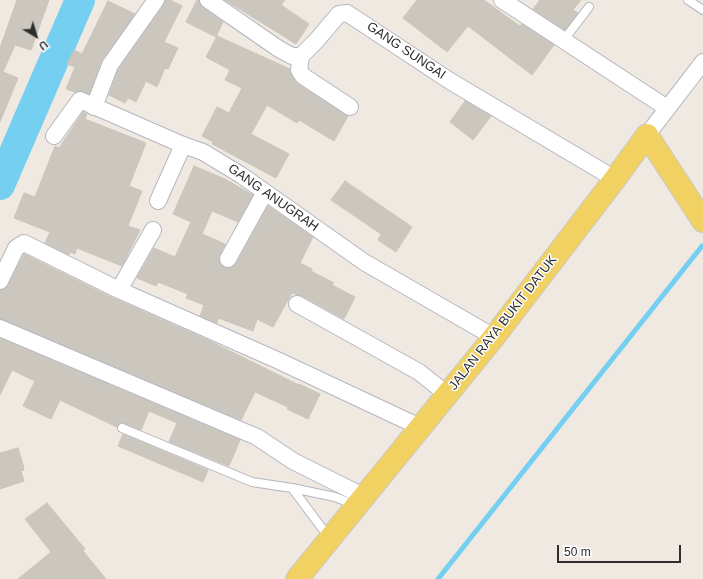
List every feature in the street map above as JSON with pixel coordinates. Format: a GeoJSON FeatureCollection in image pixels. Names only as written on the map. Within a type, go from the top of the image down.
{"type":"FeatureCollection","features":[{"type":"Feature","properties":{"kind":"main road","name":"JALAN RAYA BUKIT DATUK"},"geometry":{"type":"LineString","coordinates":[[297,579],[422,428],[494,337],[647,135]]}},
{"type":"Feature","properties":{"kind":"main road"},"geometry":{"type":"LineString","coordinates":[[647,135],[703,221]]}},
{"type":"Feature","properties":{"kind":"street"},"geometry":{"type":"LineString","coordinates":[[94,107],[110,65],[156,0]]}},
{"type":"Feature","properties":{"kind":"street"},"geometry":{"type":"LineString","coordinates":[[208,0],[279,49],[292,56],[301,56],[299,70],[303,76],[350,107]]}},
{"type":"Feature","properties":{"kind":"street"},"geometry":{"type":"LineString","coordinates":[[502,0],[667,108]]}},
{"type":"Feature","properties":{"kind":"street","name":"GANG SUNGAI"},"geometry":{"type":"LineString","coordinates":[[301,56],[339,14],[347,13],[450,81],[615,179]]}},
{"type":"Feature","properties":{"kind":"street","name":"JALAN RAYA BUKIT DATUK"},"geometry":{"type":"LineString","coordinates":[[647,135],[703,62]]}},
{"type":"Feature","properties":{"kind":"street","name":"GANG ANUGRAH"},"geometry":{"type":"LineString","coordinates":[[54,136],[80,100],[183,145],[203,152],[241,174],[364,262],[494,337]]}},
{"type":"Feature","properties":{"kind":"street"},"geometry":{"type":"LineString","coordinates":[[158,201],[183,145]]}},
{"type":"Feature","properties":{"kind":"street"},"geometry":{"type":"LineString","coordinates":[[228,259],[265,192]]}},
{"type":"Feature","properties":{"kind":"street"},"geometry":{"type":"LineString","coordinates":[[119,290],[153,230]]}},
{"type":"Feature","properties":{"kind":"street"},"geometry":{"type":"LineString","coordinates":[[0,281],[16,248],[24,243],[119,290],[277,360],[422,428]]}},
{"type":"Feature","properties":{"kind":"street"},"geometry":{"type":"LineString","coordinates":[[297,304],[419,372],[448,395]]}},
{"type":"Feature","properties":{"kind":"street"},"geometry":{"type":"LineString","coordinates":[[0,328],[258,437],[293,461],[361,501]]}},
{"type":"Feature","properties":{"kind":"lane"},"geometry":{"type":"LineString","coordinates":[[688,0],[703,10]]}},
{"type":"Feature","properties":{"kind":"lane"},"geometry":{"type":"LineString","coordinates":[[563,41],[589,7]]}},
{"type":"Feature","properties":{"kind":"lane"},"geometry":{"type":"LineString","coordinates":[[122,428],[252,482],[361,501]]}},
{"type":"Feature","properties":{"kind":"lane"},"geometry":{"type":"LineString","coordinates":[[292,488],[330,539]]}},
{"type":"Feature","properties":{"kind":"building"},"geometry":{"type":"Polygon","coordinates":[[[17,0],[49,0],[31,50],[15,45],[3,72],[18,78],[0,122],[0,48],[17,0]]]}},
{"type":"Feature","properties":{"kind":"building"},"geometry":{"type":"Polygon","coordinates":[[[165,0],[170,0],[182,6],[164,42],[178,48],[168,69],[165,68],[157,87],[146,81],[136,102],[128,98],[125,103],[109,95],[118,70],[164,5],[165,0]]]}},
{"type":"Feature","properties":{"kind":"building"},"geometry":{"type":"Polygon","coordinates":[[[197,0],[199,0],[203,8],[223,22],[216,37],[186,22],[197,0]]]}},
{"type":"Feature","properties":{"kind":"building"},"geometry":{"type":"Polygon","coordinates":[[[225,0],[285,0],[281,5],[309,24],[296,44],[225,0]]]}},
{"type":"Feature","properties":{"kind":"building"},"geometry":{"type":"Polygon","coordinates":[[[417,0],[484,0],[520,26],[522,24],[554,45],[532,75],[468,26],[447,52],[403,18],[417,0]]]}},
{"type":"Feature","properties":{"kind":"building"},"geometry":{"type":"Polygon","coordinates":[[[540,0],[581,0],[573,10],[578,13],[565,30],[533,9],[540,0]]]}},
{"type":"Feature","properties":{"kind":"building"},"geometry":{"type":"Polygon","coordinates":[[[108,1],[135,14],[102,60],[89,94],[66,89],[75,67],[67,64],[74,50],[82,54],[108,1]]]}},
{"type":"Feature","properties":{"kind":"building"},"geometry":{"type":"Polygon","coordinates":[[[217,36],[290,69],[291,75],[298,84],[348,116],[334,141],[299,120],[297,123],[267,105],[251,134],[289,154],[276,178],[212,144],[213,142],[202,136],[217,107],[229,113],[242,88],[225,80],[230,70],[206,57],[217,36]]]}},
{"type":"Feature","properties":{"kind":"building"},"geometry":{"type":"Polygon","coordinates":[[[465,101],[491,116],[473,140],[450,122],[465,101]]]}},
{"type":"Feature","properties":{"kind":"building"},"geometry":{"type":"Polygon","coordinates":[[[83,112],[87,114],[85,119],[146,143],[129,186],[142,191],[128,226],[140,230],[122,266],[77,248],[75,254],[70,252],[69,255],[45,243],[50,232],[14,218],[24,193],[35,197],[55,146],[59,148],[83,112]]]}},
{"type":"Feature","properties":{"kind":"building"},"geometry":{"type":"Polygon","coordinates":[[[194,166],[225,179],[253,195],[238,222],[212,211],[202,234],[225,244],[220,255],[220,264],[229,268],[236,264],[268,206],[313,237],[300,263],[312,269],[311,271],[334,283],[332,285],[355,297],[344,319],[302,296],[292,293],[273,327],[257,319],[253,331],[218,318],[217,323],[200,316],[204,305],[186,298],[188,294],[158,282],[156,286],[137,278],[154,248],[175,257],[191,222],[173,214],[194,166]]]}},
{"type":"Feature","properties":{"kind":"building"},"geometry":{"type":"Polygon","coordinates":[[[345,181],[412,227],[396,252],[378,240],[381,234],[331,200],[345,181]]]}},
{"type":"Feature","properties":{"kind":"building"},"geometry":{"type":"Polygon","coordinates":[[[24,254],[115,299],[210,341],[320,394],[308,419],[287,409],[288,407],[255,392],[241,420],[0,319],[0,290],[8,285],[24,254]]]}},
{"type":"Feature","properties":{"kind":"building"},"geometry":{"type":"Polygon","coordinates":[[[0,338],[240,440],[229,466],[169,442],[177,423],[149,411],[141,430],[122,423],[117,427],[60,400],[51,419],[23,406],[35,381],[12,370],[0,395],[0,338]]]}},
{"type":"Feature","properties":{"kind":"building"},"geometry":{"type":"Polygon","coordinates":[[[123,434],[208,470],[203,482],[118,446],[123,434]]]}},
{"type":"Feature","properties":{"kind":"building"},"geometry":{"type":"Polygon","coordinates":[[[18,448],[23,464],[24,470],[21,471],[24,481],[0,489],[0,453],[18,448]]]}},
{"type":"Feature","properties":{"kind":"building"},"geometry":{"type":"Polygon","coordinates":[[[47,503],[85,549],[83,551],[106,579],[18,579],[51,552],[25,519],[47,503]]]}},
{"type":"Feature","properties":{"kind":"waterway"},"geometry":{"type":"LineString","coordinates":[[0,185],[80,0]]}},
{"type":"Feature","properties":{"kind":"waterway"},"geometry":{"type":"LineString","coordinates":[[438,579],[702,246]]}}]}
